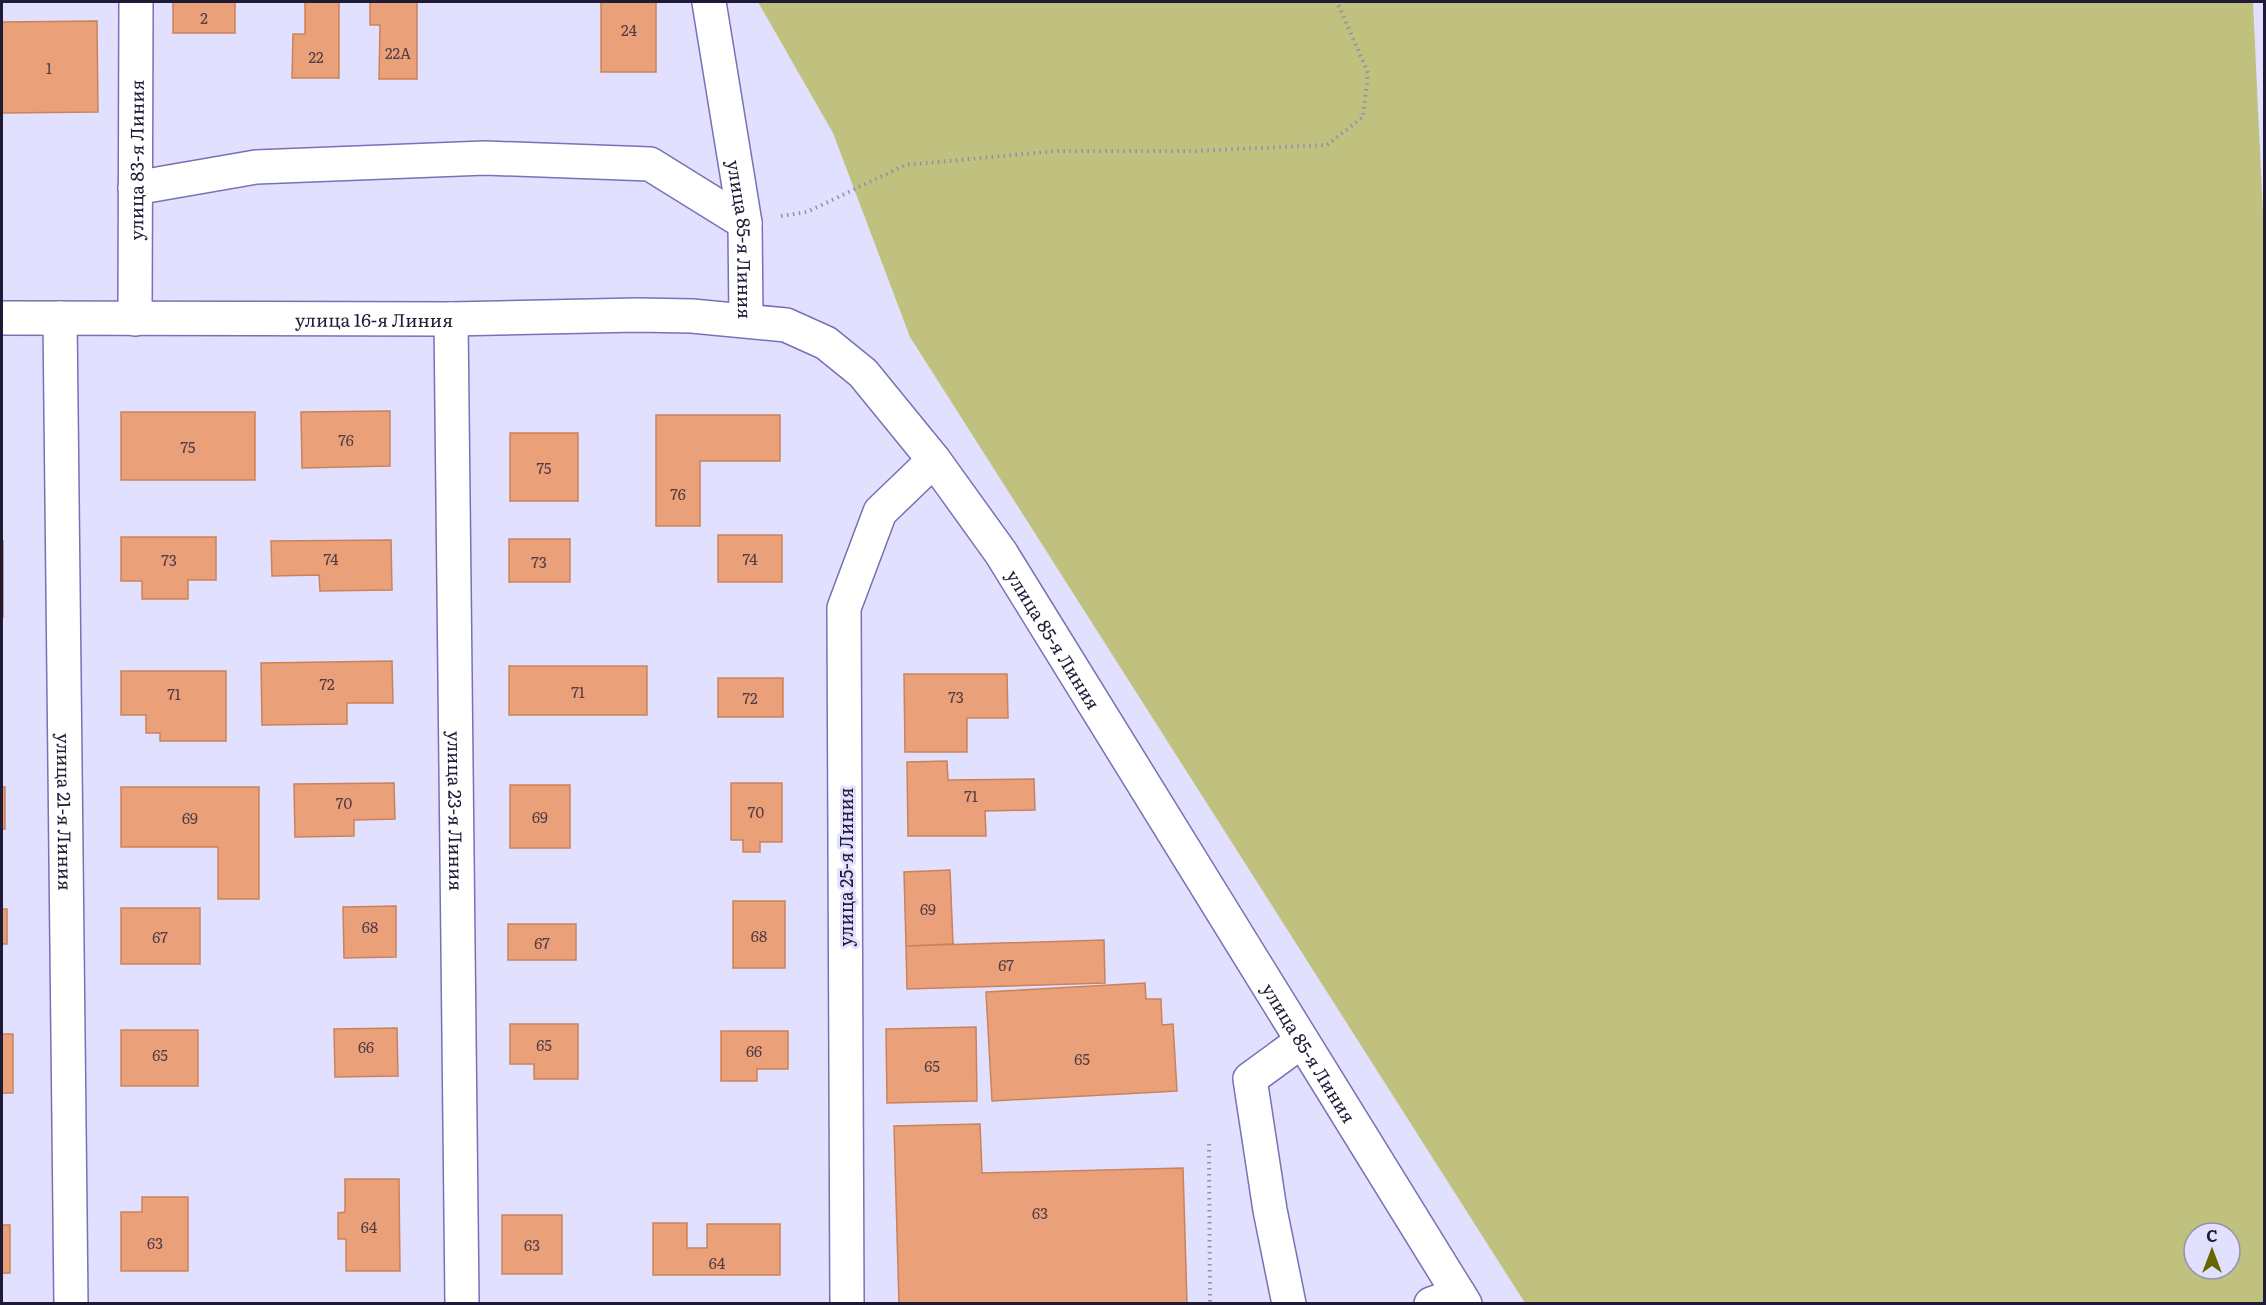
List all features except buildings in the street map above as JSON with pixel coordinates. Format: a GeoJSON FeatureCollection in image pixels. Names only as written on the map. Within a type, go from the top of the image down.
{"type":"FeatureCollection","features":[{"type":"Feature","properties":{"kind":"street","name":"улица 83-я Линия"},"geometry":{"type":"LineString","coordinates":[[135,319],[136,2]]}},
{"type":"Feature","properties":{"kind":"street","name":"улица 85-я Линия"},"geometry":{"type":"LineString","coordinates":[[709,2],[745,223],[746,320],[786,325],[826,344],[863,373],[934,460],[1001,553],[1302,1041],[1452,1300]]}},
{"type":"Feature","properties":{"kind":"street"},"geometry":{"type":"LineString","coordinates":[[135,188],[256,167],[485,158],[650,164],[745,223]]}},
{"type":"Feature","properties":{"kind":"street","name":"улица 16-я Линия"},"geometry":{"type":"LineString","coordinates":[[2,318],[451,319],[637,315],[746,320]]}},
{"type":"Feature","properties":{"kind":"street","name":"улица 21-я Линия"},"geometry":{"type":"LineString","coordinates":[[60,318],[71,1304]]}},
{"type":"Feature","properties":{"kind":"street","name":"улица 23-я Линия"},"geometry":{"type":"LineString","coordinates":[[451,319],[462,1304]]}},
{"type":"Feature","properties":{"kind":"street","name":"улица 25-я Линия"},"geometry":{"type":"LineString","coordinates":[[847,1304],[844,608],[880,512],[934,460]]}},
{"type":"Feature","properties":{"kind":"street"},"geometry":{"type":"LineString","coordinates":[[1289,1304],[1270,1210],[1250,1078],[1302,1041]]}},
{"type":"Feature","properties":{"kind":"path"},"geometry":{"type":"LineString","coordinates":[[745,223],[807,212],[905,165],[1056,152],[1195,152],[1327,145],[1363,117],[1368,73],[1337,2]]}},
{"type":"Feature","properties":{"kind":"path"},"geometry":{"type":"LineString","coordinates":[[1209,1144],[1210,1304]]}},
{"type":"Feature","properties":{"kind":"green space"},"geometry":{"type":"Polygon","coordinates":[[[758,2],[2253,2],[2264,236],[2264,1303],[1525,1303],[910,337],[833,133],[758,2]]]}}]}
